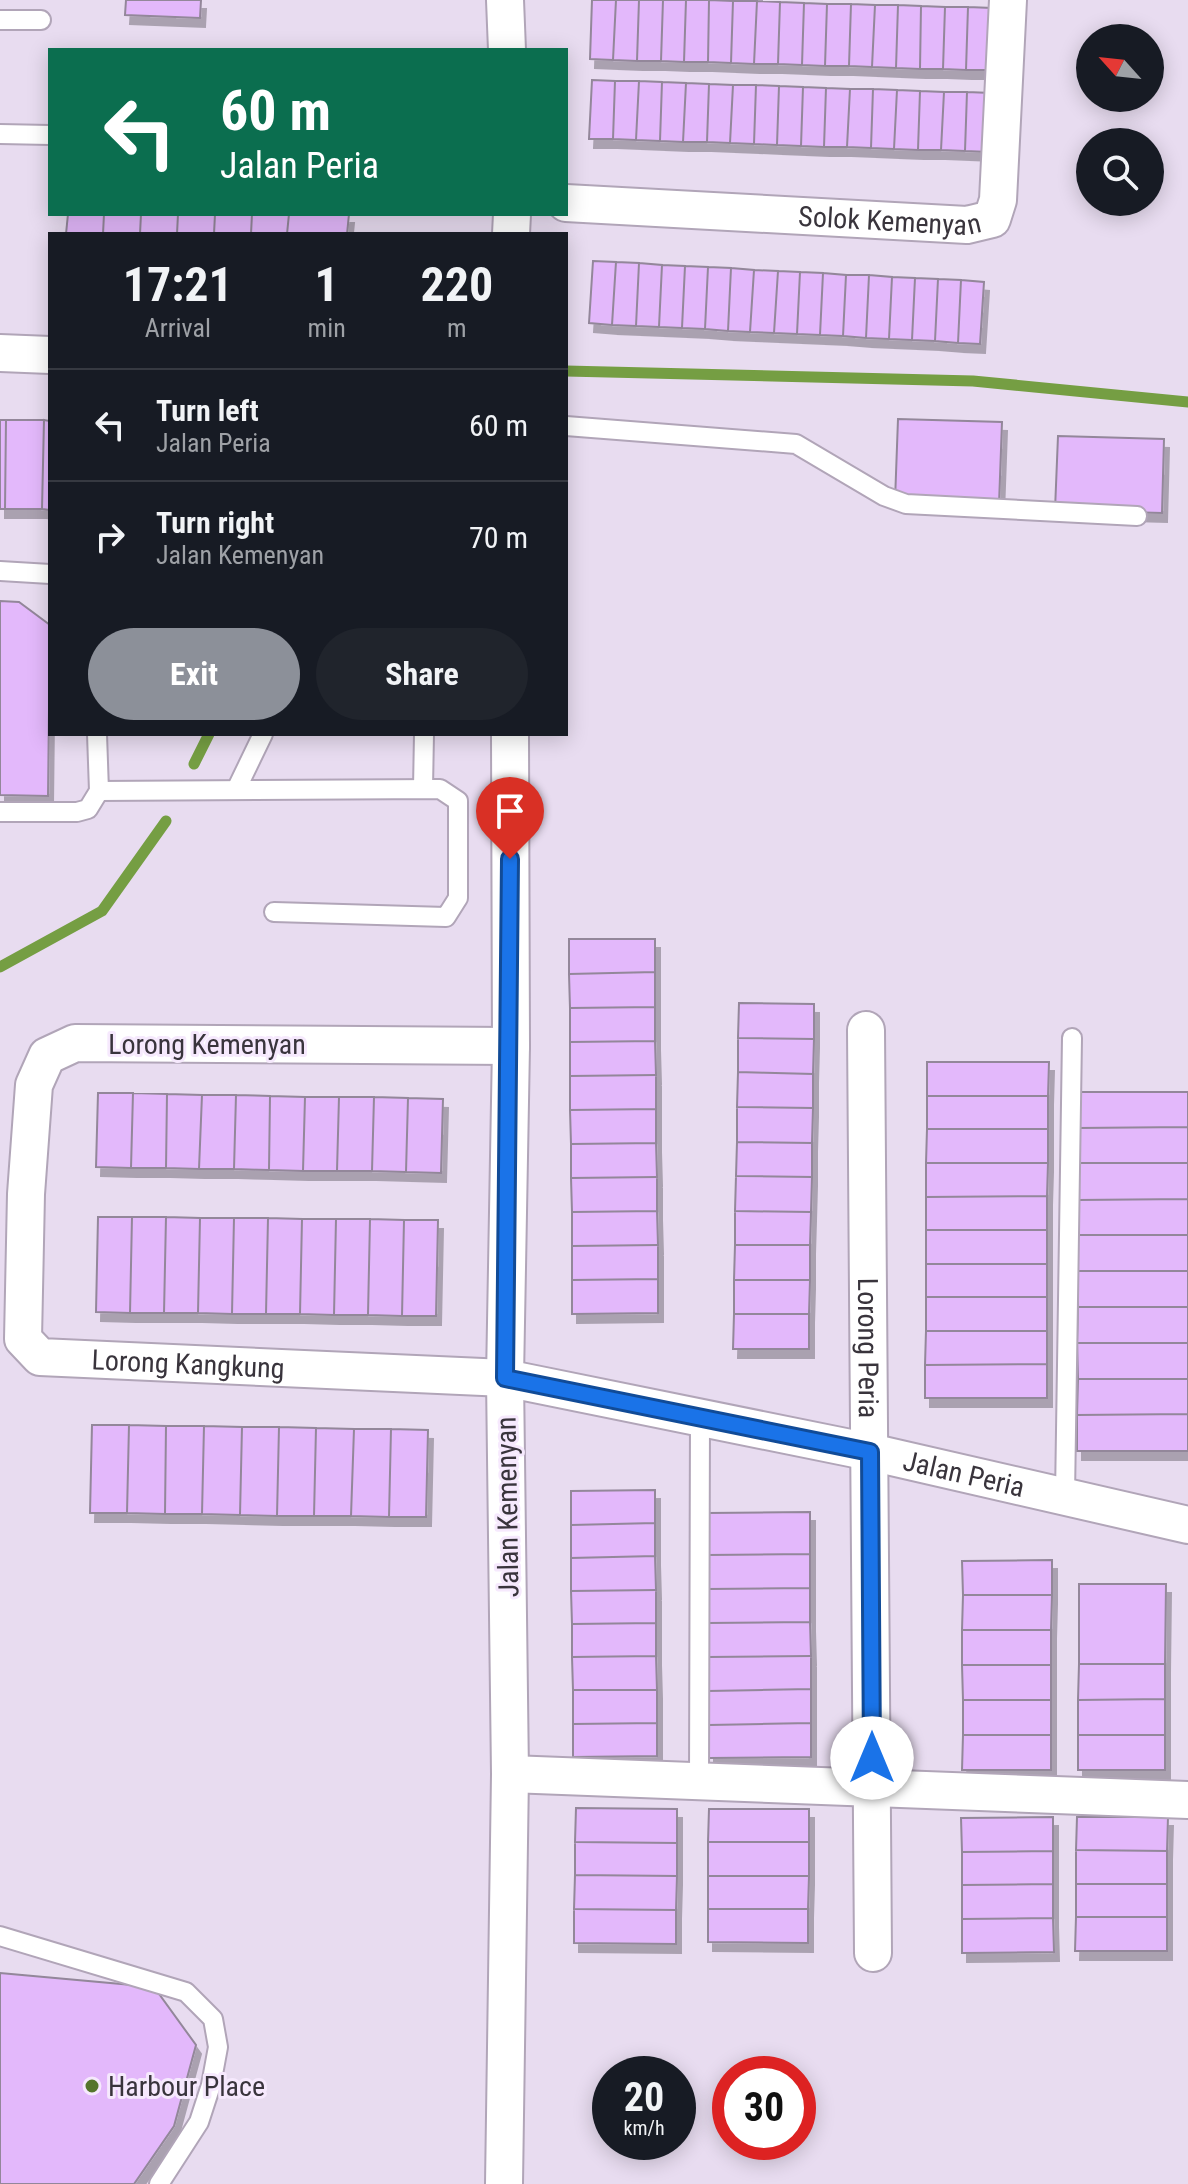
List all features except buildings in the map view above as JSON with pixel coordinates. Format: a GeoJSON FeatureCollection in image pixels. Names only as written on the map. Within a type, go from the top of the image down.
{"type":"FeatureCollection","features":[{"type":"Feature","properties":{"kind":"street"},"geometry":{"type":"LineString","coordinates":[[505,0],[507,48]]}},
{"type":"Feature","properties":{"kind":"street","name":"Solok Kemenyan"},"geometry":{"type":"LineString","coordinates":[[568,203],[967,225],[992,219],[998,200],[1008,0]]}},
{"type":"Feature","properties":{"kind":"street"},"geometry":{"type":"LineString","coordinates":[[0,353],[48,355]]}},
{"type":"Feature","properties":{"kind":"street","name":"Jalan Kemenyan"},"geometry":{"type":"LineString","coordinates":[[504,2184],[510,1774],[505,1378],[511,1046],[510,736]]}},
{"type":"Feature","properties":{"kind":"street","name":"Lorong Peria"},"geometry":{"type":"LineString","coordinates":[[866,1030],[873,1953]]}},
{"type":"Feature","properties":{"kind":"street","name":"Lorong Kemenyan"},"geometry":{"type":"LineString","coordinates":[[26,1194],[34,1085],[47,1056],[75,1043],[511,1046]]}},
{"type":"Feature","properties":{"kind":"street","name":"Lorong Kangkung"},"geometry":{"type":"LineString","coordinates":[[26,1194],[23,1339],[40,1357],[505,1378]]}},
{"type":"Feature","properties":{"kind":"street","name":"Jalan Peria"},"geometry":{"type":"LineString","coordinates":[[505,1378],[870,1452],[1188,1525]]}},
{"type":"Feature","properties":{"kind":"street"},"geometry":{"type":"LineString","coordinates":[[510,1774],[1188,1800]]}},
{"type":"Feature","properties":{"kind":"lane"},"geometry":{"type":"LineString","coordinates":[[0,20],[41,20]]}},
{"type":"Feature","properties":{"kind":"lane"},"geometry":{"type":"LineString","coordinates":[[0,134],[48,135]]}},
{"type":"Feature","properties":{"kind":"lane"},"geometry":{"type":"LineString","coordinates":[[568,426],[796,444],[884,496],[906,504],[1137,516]]}},
{"type":"Feature","properties":{"kind":"lane"},"geometry":{"type":"LineString","coordinates":[[0,571],[48,574]]}},
{"type":"Feature","properties":{"kind":"lane"},"geometry":{"type":"LineString","coordinates":[[0,812],[77,812],[88,809],[99,791],[97,736]]}},
{"type":"Feature","properties":{"kind":"lane"},"geometry":{"type":"LineString","coordinates":[[236,790],[262,736]]}},
{"type":"Feature","properties":{"kind":"lane"},"geometry":{"type":"LineString","coordinates":[[423,788],[424,736]]}},
{"type":"Feature","properties":{"kind":"lane"},"geometry":{"type":"LineString","coordinates":[[99,791],[423,788],[451,793],[458,801],[461,812],[458,898],[446,917],[274,912]]}},
{"type":"Feature","properties":{"kind":"lane"},"geometry":{"type":"LineString","coordinates":[[1065,1496],[1072,1038]]}},
{"type":"Feature","properties":{"kind":"lane"},"geometry":{"type":"LineString","coordinates":[[699,1782],[700,1417]]}},
{"type":"Feature","properties":{"kind":"lane"},"geometry":{"type":"LineString","coordinates":[[0,1936],[186,1992],[213,2019],[218,2047],[211,2085],[199,2122],[159,2184]]}},
{"type":"Feature","properties":{"kind":"waterway"},"geometry":{"type":"LineString","coordinates":[[568,371],[973,381],[1188,402]]}},
{"type":"Feature","properties":{"kind":"waterway"},"geometry":{"type":"LineString","coordinates":[[194,764],[208,736]]}},
{"type":"Feature","properties":{"kind":"waterway"},"geometry":{"type":"LineString","coordinates":[[0,967],[102,911],[166,821]]}},
{"type":"Feature","properties":{"kind":"place","name":"Harbour Place"},"geometry":{"type":"Point","coordinates":[92,2086]}},
{"type":"Feature","properties":{"kind":"route"},"geometry":{"type":"LineString","coordinates":[[510,859],[511,1046],[505,1378],[870,1452],[872,1758]]}}]}
